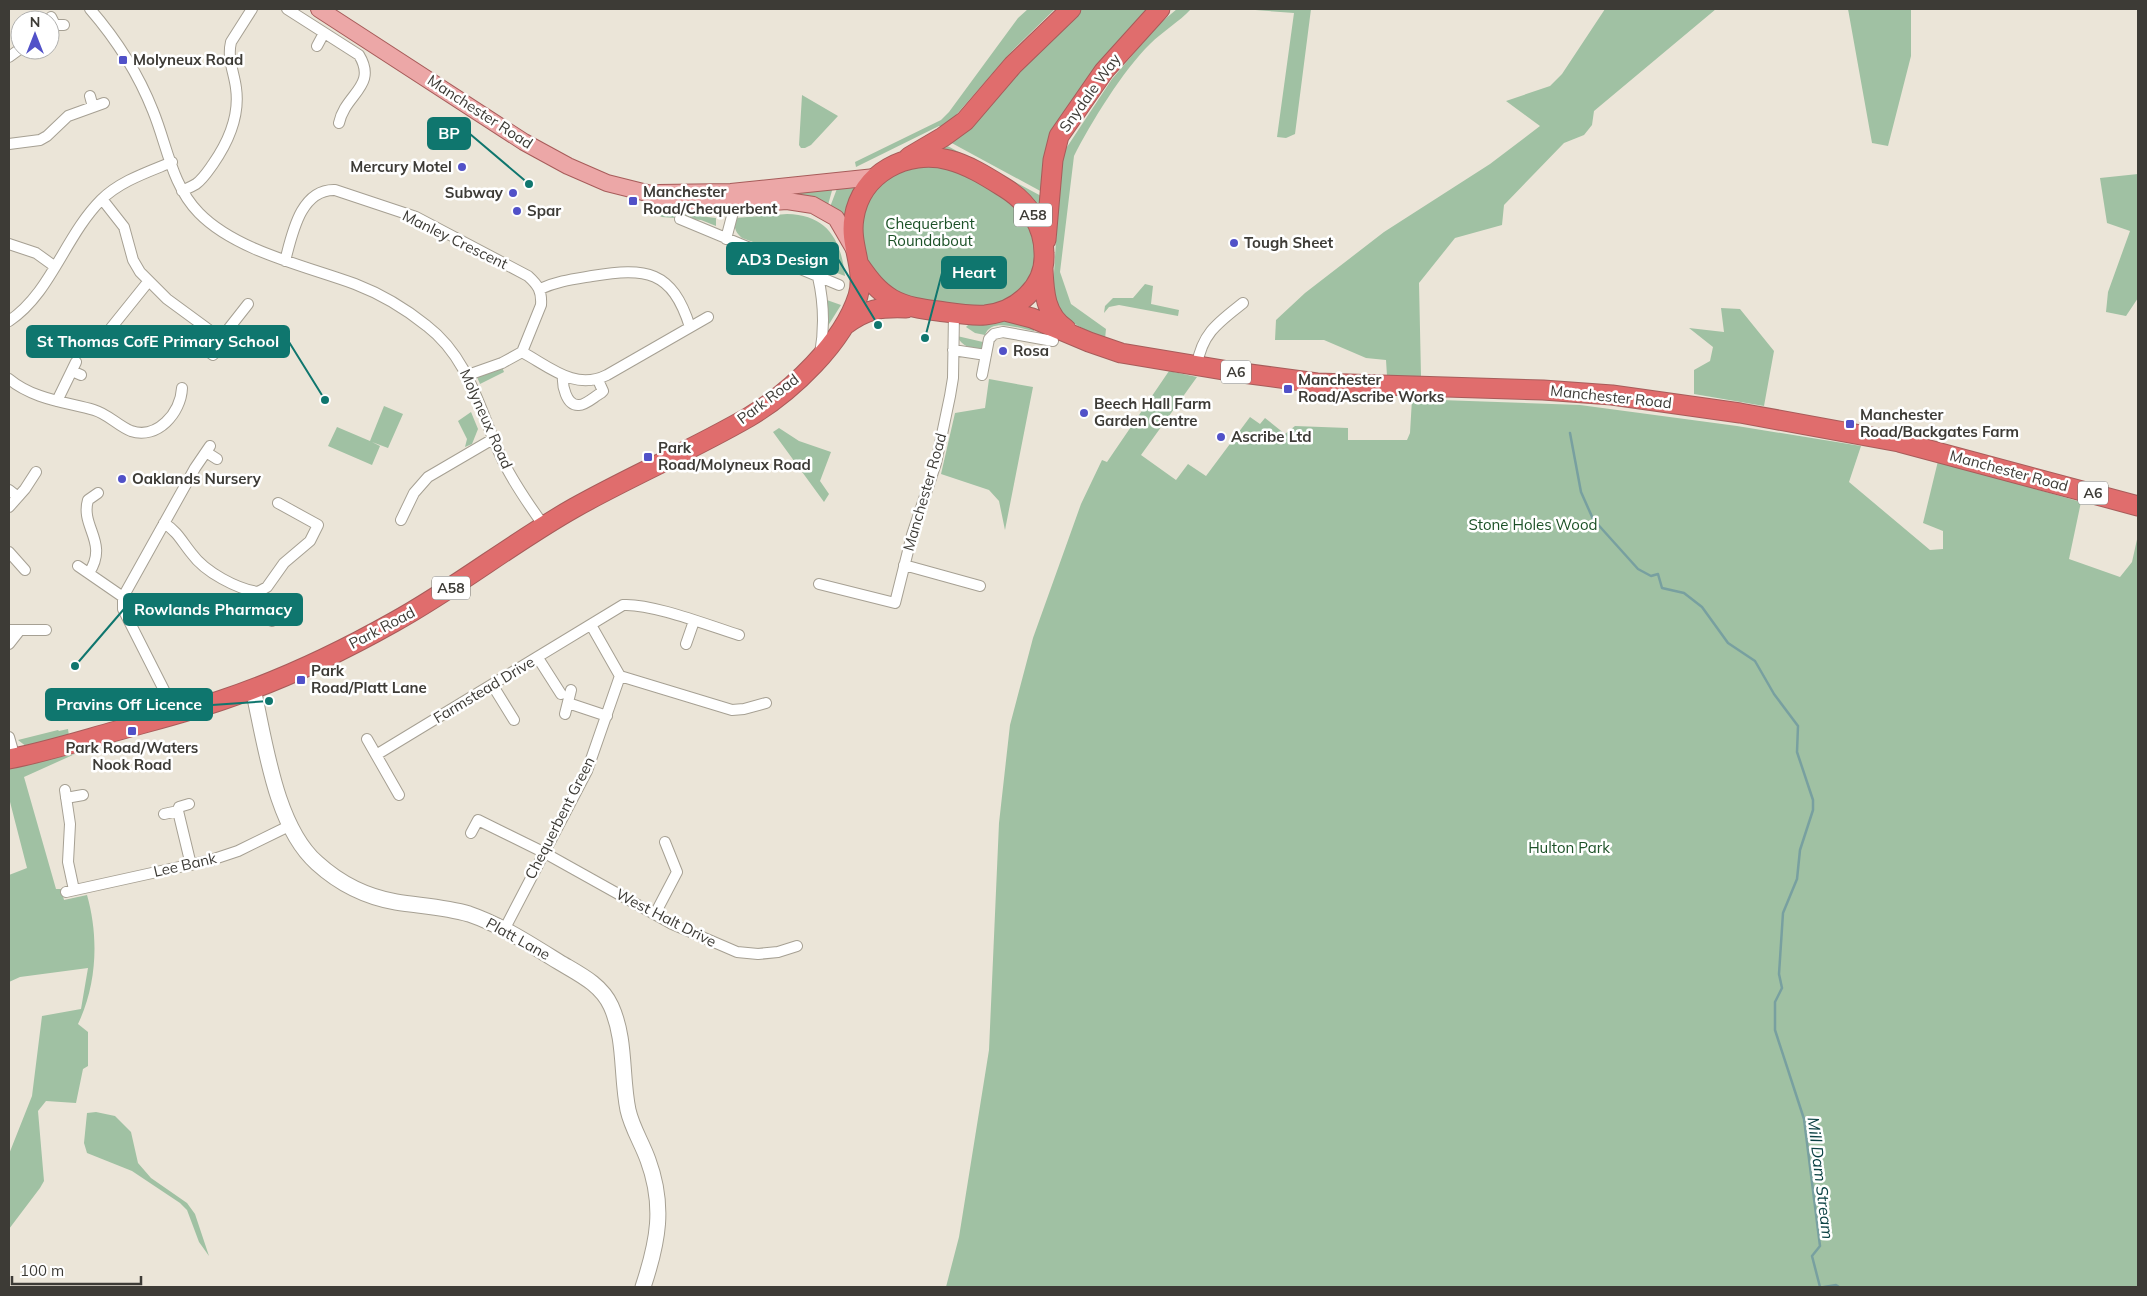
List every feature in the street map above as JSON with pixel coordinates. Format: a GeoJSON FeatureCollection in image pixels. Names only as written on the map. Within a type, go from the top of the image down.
{"type":"FeatureCollection","features":[{"type":"Feature","properties":{"kind":"highway","name":"A58"},"geometry":{"type":"LineString","coordinates":[[903,160],[935,158],[951,160],[968,167],[1019,198],[1030,210],[1039,229],[1044,260],[1037,283],[1029,294],[1005,310],[982,315],[922,309],[904,304],[881,292],[857,258],[852,232],[854,217],[864,190],[876,177],[886,168],[943,137],[965,121],[1013,65],[1071,9]]}},
{"type":"Feature","properties":{"kind":"highway","name":"Snydale Way"},"geometry":{"type":"LineString","coordinates":[[1044,260],[1053,160],[1059,136],[1104,71],[1160,9]]}},
{"type":"Feature","properties":{"kind":"highway","name":"Park Road"},"geometry":{"type":"LineString","coordinates":[[12,759],[174,715],[253,689],[326,658],[392,624],[445,592],[575,507],[676,457],[757,412],[790,386],[820,357],[845,325],[858,296],[860,285],[857,258]]}},
{"type":"Feature","properties":{"kind":"highway","name":"Manchester Road"},"geometry":{"type":"LineString","coordinates":[[1044,260],[1044,293],[1050,311],[1062,327],[1077,337]]}},
{"type":"Feature","properties":{"kind":"highway","name":"Park Road"},"geometry":{"type":"LineString","coordinates":[[845,325],[864,313],[880,308],[922,309]]}},
{"type":"Feature","properties":{"kind":"highway","name":"Manchester Road"},"geometry":{"type":"LineString","coordinates":[[1005,310],[1032,318],[1122,353],[1317,383],[1553,391],[1612,395],[1684,404],[1885,439],[2138,506]]}},
{"type":"Feature","properties":{"kind":"main road","name":"Manchester Road"},"geometry":{"type":"LineString","coordinates":[[319,9],[524,142],[568,166],[608,183],[651,194],[787,201],[814,205],[836,218],[857,258]]}},
{"type":"Feature","properties":{"kind":"main road","name":"Manchester Road"},"geometry":{"type":"LineString","coordinates":[[732,198],[876,177]]}},
{"type":"Feature","properties":{"kind":"street"},"geometry":{"type":"LineString","coordinates":[[182,191],[196,184],[205,175],[230,136],[235,115],[236,94],[229,61],[229,48],[252,9]]}},
{"type":"Feature","properties":{"kind":"street"},"geometry":{"type":"LineString","coordinates":[[286,9],[359,55],[365,66],[365,78],[338,110],[340,123]]}},
{"type":"Feature","properties":{"kind":"street","name":"Molyneux Road"},"geometry":{"type":"LineString","coordinates":[[93,10],[116,40],[143,87],[163,136],[176,180],[199,214],[222,231],[285,261],[356,284],[394,303],[428,326],[441,339],[468,375],[493,439],[509,472],[544,526]]}},
{"type":"Feature","properties":{"kind":"street"},"geometry":{"type":"LineString","coordinates":[[317,46],[324,33]]}},
{"type":"Feature","properties":{"kind":"street"},"geometry":{"type":"LineString","coordinates":[[9,144],[40,140],[47,136],[63,120],[91,101],[104,103]]}},
{"type":"Feature","properties":{"kind":"street"},"geometry":{"type":"LineString","coordinates":[[9,321],[33,300],[79,226],[102,199],[122,184],[172,162]]}},
{"type":"Feature","properties":{"kind":"street","name":"Manley Crescent"},"geometry":{"type":"LineString","coordinates":[[285,261],[296,224],[303,210],[317,194],[326,190],[335,190],[416,218],[528,276],[540,289]]}},
{"type":"Feature","properties":{"kind":"street"},"geometry":{"type":"LineString","coordinates":[[726,239],[730,224],[732,198]]}},
{"type":"Feature","properties":{"kind":"street"},"geometry":{"type":"LineString","coordinates":[[102,199],[124,227],[136,266],[148,282],[212,332],[220,334],[230,329],[248,304]]}},
{"type":"Feature","properties":{"kind":"street"},"geometry":{"type":"LineString","coordinates":[[680,219],[839,285]]}},
{"type":"Feature","properties":{"kind":"street"},"geometry":{"type":"LineString","coordinates":[[9,244],[36,252],[54,266]]}},
{"type":"Feature","properties":{"kind":"street"},"geometry":{"type":"LineString","coordinates":[[468,375],[502,363],[522,352],[541,305],[540,289],[556,282],[618,272],[649,274],[665,282],[679,298],[690,327]]}},
{"type":"Feature","properties":{"kind":"street"},"geometry":{"type":"LineString","coordinates":[[818,276],[824,307],[824,327],[820,357]]}},
{"type":"Feature","properties":{"kind":"street"},"geometry":{"type":"LineString","coordinates":[[103,338],[148,282]]}},
{"type":"Feature","properties":{"kind":"street"},"geometry":{"type":"LineString","coordinates":[[1197,365],[1199,351],[1204,340],[1215,326],[1243,303]]}},
{"type":"Feature","properties":{"kind":"street","name":"Manchester Road"},"geometry":{"type":"LineString","coordinates":[[819,584],[895,603],[912,535],[936,463],[950,396],[953,378],[954,313]]}},
{"type":"Feature","properties":{"kind":"street"},"geometry":{"type":"LineString","coordinates":[[522,352],[563,375],[585,382],[598,380],[708,317]]}},
{"type":"Feature","properties":{"kind":"street"},"geometry":{"type":"LineString","coordinates":[[982,376],[989,339],[998,332],[1053,341]]}},
{"type":"Feature","properties":{"kind":"street"},"geometry":{"type":"LineString","coordinates":[[201,346],[212,355],[220,345],[220,334]]}},
{"type":"Feature","properties":{"kind":"street"},"geometry":{"type":"LineString","coordinates":[[953,350],[986,355]]}},
{"type":"Feature","properties":{"kind":"street"},"geometry":{"type":"LineString","coordinates":[[57,401],[76,369]]}},
{"type":"Feature","properties":{"kind":"street"},"geometry":{"type":"LineString","coordinates":[[563,375],[563,389],[571,402],[577,405],[582,405],[603,391],[598,380]]}},
{"type":"Feature","properties":{"kind":"street"},"geometry":{"type":"LineString","coordinates":[[9,379],[25,391],[103,413],[128,430],[140,433],[155,429],[171,417],[181,400],[182,388]]}},
{"type":"Feature","properties":{"kind":"street"},"geometry":{"type":"LineString","coordinates":[[401,520],[414,494],[428,477],[493,439]]}},
{"type":"Feature","properties":{"kind":"street"},"geometry":{"type":"LineString","coordinates":[[174,715],[168,698],[123,609],[123,597],[208,449],[217,459]]}},
{"type":"Feature","properties":{"kind":"street"},"geometry":{"type":"LineString","coordinates":[[9,507],[36,472]]}},
{"type":"Feature","properties":{"kind":"street"},"geometry":{"type":"LineString","coordinates":[[9,490],[18,497]]}},
{"type":"Feature","properties":{"kind":"street"},"geometry":{"type":"LineString","coordinates":[[89,573],[95,564],[96,554],[95,539],[86,508],[88,500],[98,493]]}},
{"type":"Feature","properties":{"kind":"street"},"geometry":{"type":"LineString","coordinates":[[164,523],[179,534],[199,563],[216,576],[255,592],[260,592],[267,587],[284,563],[310,541],[318,525],[278,503]]}},
{"type":"Feature","properties":{"kind":"street"},"geometry":{"type":"LineString","coordinates":[[9,552],[29,570],[19,579]]}},
{"type":"Feature","properties":{"kind":"street"},"geometry":{"type":"LineString","coordinates":[[904,565],[980,586]]}},
{"type":"Feature","properties":{"kind":"street"},"geometry":{"type":"LineString","coordinates":[[78,566],[123,597]]}},
{"type":"Feature","properties":{"kind":"street"},"geometry":{"type":"LineString","coordinates":[[260,592],[264,608],[272,622]]}},
{"type":"Feature","properties":{"kind":"street","name":"Farmstead Drive"},"geometry":{"type":"LineString","coordinates":[[376,755],[624,605],[694,621],[739,635]]}},
{"type":"Feature","properties":{"kind":"street"},"geometry":{"type":"LineString","coordinates":[[686,644],[694,621]]}},
{"type":"Feature","properties":{"kind":"street"},"geometry":{"type":"LineString","coordinates":[[591,625],[620,676],[732,710],[766,703]]}},
{"type":"Feature","properties":{"kind":"street"},"geometry":{"type":"LineString","coordinates":[[9,630],[46,630]]}},
{"type":"Feature","properties":{"kind":"street"},"geometry":{"type":"LineString","coordinates":[[9,644],[20,630]]}},
{"type":"Feature","properties":{"kind":"street"},"geometry":{"type":"LineString","coordinates":[[538,658],[566,692],[568,703],[565,714]]}},
{"type":"Feature","properties":{"kind":"street","name":"Chequerbent Green"},"geometry":{"type":"LineString","coordinates":[[504,930],[543,852],[587,771],[620,676]]}},
{"type":"Feature","properties":{"kind":"street"},"geometry":{"type":"LineString","coordinates":[[492,686],[509,718]]}},
{"type":"Feature","properties":{"kind":"street","name":"Platt Lane"},"geometry":{"type":"LineString","coordinates":[[253,689],[270,770],[283,808],[303,848],[313,860],[353,888],[366,894],[395,902],[458,911],[504,930],[593,983],[602,992],[612,1008],[623,1060],[628,1111],[649,1162],[659,1215],[656,1240],[643,1287]]}},
{"type":"Feature","properties":{"kind":"street"},"geometry":{"type":"LineString","coordinates":[[568,703],[606,716]]}},
{"type":"Feature","properties":{"kind":"street"},"geometry":{"type":"LineString","coordinates":[[9,737],[12,759]]}},
{"type":"Feature","properties":{"kind":"street"},"geometry":{"type":"LineString","coordinates":[[367,739],[399,794]]}},
{"type":"Feature","properties":{"kind":"street","name":"Lee Bank"},"geometry":{"type":"LineString","coordinates":[[83,795],[65,794],[70,824],[68,862],[70,891],[191,865],[238,851],[291,824]]}},
{"type":"Feature","properties":{"kind":"street"},"geometry":{"type":"LineString","coordinates":[[189,804],[179,807],[178,811],[191,865]]}},
{"type":"Feature","properties":{"kind":"street"},"geometry":{"type":"LineString","coordinates":[[164,814],[178,811]]}},
{"type":"Feature","properties":{"kind":"street","name":"West Halt Drive"},"geometry":{"type":"LineString","coordinates":[[471,833],[478,820],[543,852],[655,914],[737,952],[758,954],[778,952],[797,946]]}},
{"type":"Feature","properties":{"kind":"street"},"geometry":{"type":"LineString","coordinates":[[655,914],[677,872],[665,842]]}},
{"type":"Feature","properties":{"kind":"green space"},"geometry":{"type":"Polygon","coordinates":[[[1028,9],[1055,9],[1013,50],[956,115],[941,127],[939,126],[856,167],[855,162],[941,120],[949,112],[1018,18],[1028,9]]]}},
{"type":"Feature","properties":{"kind":"green space"},"geometry":{"type":"Polygon","coordinates":[[[1080,9],[1153,9],[1091,79],[1044,193],[948,141],[1080,9]]]}},
{"type":"Feature","properties":{"kind":"green space"},"geometry":{"type":"Polygon","coordinates":[[[1177,9],[1191,9],[1150,44],[1129,68],[1098,113],[1074,156],[1060,272],[1071,304],[1106,329],[1105,339],[1071,321],[1057,305],[1054,295],[1060,177],[1065,150],[1112,79],[1159,24],[1177,9]]]}},
{"type":"Feature","properties":{"kind":"green space"},"geometry":{"type":"Polygon","coordinates":[[[1242,9],[1311,9],[1295,134],[1286,138],[1277,137],[1294,13],[1242,9]]]}},
{"type":"Feature","properties":{"kind":"green space"},"geometry":{"type":"Polygon","coordinates":[[[1605,9],[1716,9],[1594,111],[1592,125],[1584,135],[1564,143],[1504,205],[1502,225],[1455,238],[1419,283],[1421,376],[1387,376],[1386,360],[1366,358],[1324,340],[1275,340],[1276,320],[1305,293],[1384,232],[1490,164],[1540,126],[1506,101],[1550,86],[1562,74],[1605,9]]]}},
{"type":"Feature","properties":{"kind":"green space"},"geometry":{"type":"Polygon","coordinates":[[[1848,9],[1911,9],[1911,56],[1888,146],[1872,143],[1848,9]]]}},
{"type":"Feature","properties":{"kind":"green space"},"geometry":{"type":"Polygon","coordinates":[[[802,95],[838,116],[811,145],[805,148],[801,148],[799,145],[802,95]]]}},
{"type":"Feature","properties":{"kind":"green space"},"geometry":{"type":"Polygon","coordinates":[[[942,143],[1043,197],[1042,217],[933,150],[942,143]]]}},
{"type":"Feature","properties":{"kind":"green space","name":"Chequerbent Roundabout"},"geometry":{"type":"Polygon","coordinates":[[[920,165],[949,167],[1003,195],[1024,214],[1035,237],[1036,266],[1024,289],[1002,304],[974,308],[906,297],[877,278],[865,259],[861,218],[870,194],[890,174],[920,165]]]}},
{"type":"Feature","properties":{"kind":"green space"},"geometry":{"type":"Polygon","coordinates":[[[2138,174],[2138,298],[2126,316],[2106,312],[2108,292],[2130,231],[2107,223],[2100,178],[2138,174]]]}},
{"type":"Feature","properties":{"kind":"green space"},"geometry":{"type":"Polygon","coordinates":[[[861,183],[847,219],[830,207],[838,186],[861,183]]]}},
{"type":"Feature","properties":{"kind":"green space"},"geometry":{"type":"Polygon","coordinates":[[[833,187],[828,205],[745,195],[833,187]]]}},
{"type":"Feature","properties":{"kind":"green space"},"geometry":{"type":"Polygon","coordinates":[[[647,210],[716,218],[716,226],[701,220],[662,217],[647,210]]]}},
{"type":"Feature","properties":{"kind":"green space"},"geometry":{"type":"Polygon","coordinates":[[[787,214],[801,215],[812,219],[822,224],[830,232],[840,251],[845,276],[742,238],[736,230],[735,218],[787,214]]]}},
{"type":"Feature","properties":{"kind":"green space"},"geometry":{"type":"Polygon","coordinates":[[[1145,284],[1153,286],[1151,304],[1179,310],[1178,316],[1119,305],[1109,307],[1104,313],[1105,306],[1113,298],[1133,298],[1145,284]]]}},
{"type":"Feature","properties":{"kind":"green space"},"geometry":{"type":"Polygon","coordinates":[[[824,299],[841,305],[826,329],[824,299]]]}},
{"type":"Feature","properties":{"kind":"green space"},"geometry":{"type":"Polygon","coordinates":[[[1721,308],[1740,309],[1774,351],[1764,406],[1694,394],[1694,370],[1710,361],[1713,347],[1689,328],[1724,332],[1721,308]]]}},
{"type":"Feature","properties":{"kind":"green space"},"geometry":{"type":"Polygon","coordinates":[[[1004,319],[1035,325],[1034,331],[999,325],[993,326],[985,335],[975,333],[966,327],[969,324],[1004,319]]]}},
{"type":"Feature","properties":{"kind":"green space"},"geometry":{"type":"Polygon","coordinates":[[[957,336],[983,342],[982,350],[964,345],[957,336]]]}},
{"type":"Feature","properties":{"kind":"green space"},"geometry":{"type":"Polygon","coordinates":[[[502,367],[504,372],[480,384],[477,377],[502,367]]]}},
{"type":"Feature","properties":{"kind":"green space","name":"Hulton Park"},"geometry":{"type":"Polygon","coordinates":[[[1169,371],[1197,377],[1141,455],[1176,480],[1188,464],[1206,476],[1250,417],[1260,424],[1265,418],[1285,434],[1295,426],[1348,428],[1348,440],[1407,440],[1410,433],[1412,399],[1580,405],[1737,426],[1861,446],[1849,482],[1930,550],[1943,549],[1943,531],[1923,523],[1938,461],[2081,502],[2069,559],[2120,577],[2132,562],[2138,535],[2138,1287],[946,1287],[959,1237],[989,1050],[999,823],[1010,725],[1033,638],[1081,504],[1102,460],[1107,462],[1169,371]]]}},
{"type":"Feature","properties":{"kind":"green space"},"geometry":{"type":"Polygon","coordinates":[[[989,379],[1033,387],[1005,530],[999,501],[989,490],[941,474],[955,413],[985,408],[989,379]]]}},
{"type":"Feature","properties":{"kind":"green space"},"geometry":{"type":"Polygon","coordinates":[[[384,406],[403,414],[388,448],[372,442],[380,446],[372,465],[328,446],[337,427],[370,441],[384,406]]]}},
{"type":"Feature","properties":{"kind":"green space"},"geometry":{"type":"Polygon","coordinates":[[[471,412],[478,429],[472,444],[465,447],[467,439],[458,421],[471,412]]]}},
{"type":"Feature","properties":{"kind":"green space"},"geometry":{"type":"Polygon","coordinates":[[[779,428],[799,441],[831,452],[820,481],[829,494],[824,502],[773,432],[779,428]]]}},
{"type":"Feature","properties":{"kind":"green space"},"geometry":{"type":"Polygon","coordinates":[[[68,729],[69,736],[27,747],[18,740],[58,730],[68,729]]]}},
{"type":"Feature","properties":{"kind":"green space"},"geometry":{"type":"Polygon","coordinates":[[[75,754],[24,777],[56,889],[61,889],[64,900],[87,895],[91,911],[94,960],[89,993],[78,1024],[88,1032],[88,1066],[83,1069],[76,1103],[46,1101],[38,1111],[44,1181],[9,1229],[9,1154],[32,1096],[42,1016],[81,1009],[88,968],[20,977],[9,982],[9,875],[27,868],[9,798],[9,767],[75,754]]]}},
{"type":"Feature","properties":{"kind":"green space"},"geometry":{"type":"Polygon","coordinates":[[[96,1112],[115,1116],[131,1132],[138,1163],[151,1178],[187,1203],[195,1214],[209,1256],[199,1242],[187,1210],[180,1203],[132,1171],[87,1153],[84,1143],[87,1113],[96,1112]]]}},
{"type":"Feature","properties":{"kind":"waterway","name":"Mill Dam Stream"},"geometry":{"type":"LineString","coordinates":[[1570,433],[1581,492],[1593,519],[1638,569],[1651,576],[1658,574],[1662,588],[1684,593],[1702,607],[1728,643],[1755,661],[1774,694],[1798,726],[1797,752],[1813,800],[1813,810],[1800,850],[1797,879],[1783,913],[1779,974],[1782,988],[1775,1002],[1775,1030],[1804,1119],[1820,1246],[1812,1256],[1820,1287]]}},
{"type":"Feature","properties":{"kind":"waterway","name":"Mill Dam Stream"},"geometry":{"type":"LineString","coordinates":[[1824,1287],[1836,1285],[1839,1287]]}},
{"type":"Feature","properties":{"kind":"place","name":"Molyneux Road"},"geometry":{"type":"Point","coordinates":[123,60]}},
{"type":"Feature","properties":{"kind":"place","name":"Mercury Motel"},"geometry":{"type":"Point","coordinates":[462,167]}},
{"type":"Feature","properties":{"kind":"place","name":"BP"},"geometry":{"type":"Point","coordinates":[529,184]}},
{"type":"Feature","properties":{"kind":"place","name":"Subway"},"geometry":{"type":"Point","coordinates":[513,193]}},
{"type":"Feature","properties":{"kind":"place","name":"Manchester Road/Chequerbent"},"geometry":{"type":"Point","coordinates":[633,201]}},
{"type":"Feature","properties":{"kind":"place","name":"Spar"},"geometry":{"type":"Point","coordinates":[517,211]}},
{"type":"Feature","properties":{"kind":"place","name":"Tough Sheet"},"geometry":{"type":"Point","coordinates":[1234,243]}},
{"type":"Feature","properties":{"kind":"place","name":"AD3 Design"},"geometry":{"type":"Point","coordinates":[878,325]}},
{"type":"Feature","properties":{"kind":"place","name":"Heart"},"geometry":{"type":"Point","coordinates":[925,338]}},
{"type":"Feature","properties":{"kind":"place","name":"Rosa"},"geometry":{"type":"Point","coordinates":[1003,351]}},
{"type":"Feature","properties":{"kind":"place","name":"Manchester Road/Ascribe Works"},"geometry":{"type":"Point","coordinates":[1288,389]}},
{"type":"Feature","properties":{"kind":"place","name":"St Thomas CofE Primary School"},"geometry":{"type":"Point","coordinates":[325,400]}},
{"type":"Feature","properties":{"kind":"place","name":"Beech Hall Farm Garden Centre"},"geometry":{"type":"Point","coordinates":[1084,413]}},
{"type":"Feature","properties":{"kind":"place","name":"Manchester Road/Backgates Farm"},"geometry":{"type":"Point","coordinates":[1850,424]}},
{"type":"Feature","properties":{"kind":"place","name":"Ascribe Ltd"},"geometry":{"type":"Point","coordinates":[1221,437]}},
{"type":"Feature","properties":{"kind":"place","name":"Park Road/Molyneux Road"},"geometry":{"type":"Point","coordinates":[648,457]}},
{"type":"Feature","properties":{"kind":"place","name":"Oaklands Nursery"},"geometry":{"type":"Point","coordinates":[122,479]}},
{"type":"Feature","properties":{"kind":"place","name":"Rowlands Pharmacy"},"geometry":{"type":"Point","coordinates":[75,666]}},
{"type":"Feature","properties":{"kind":"place","name":"Park Road/Platt Lane"},"geometry":{"type":"Point","coordinates":[301,680]}},
{"type":"Feature","properties":{"kind":"place","name":"Pravins Off Licence"},"geometry":{"type":"Point","coordinates":[269,701]}},
{"type":"Feature","properties":{"kind":"place","name":"Park Road/Waters Nook Road"},"geometry":{"type":"Point","coordinates":[132,731]}},
{"type":"Feature","properties":{"kind":"park label","name":"Stone Holes Wood"},"geometry":{"type":"Point","coordinates":[1533,525]}}]}
